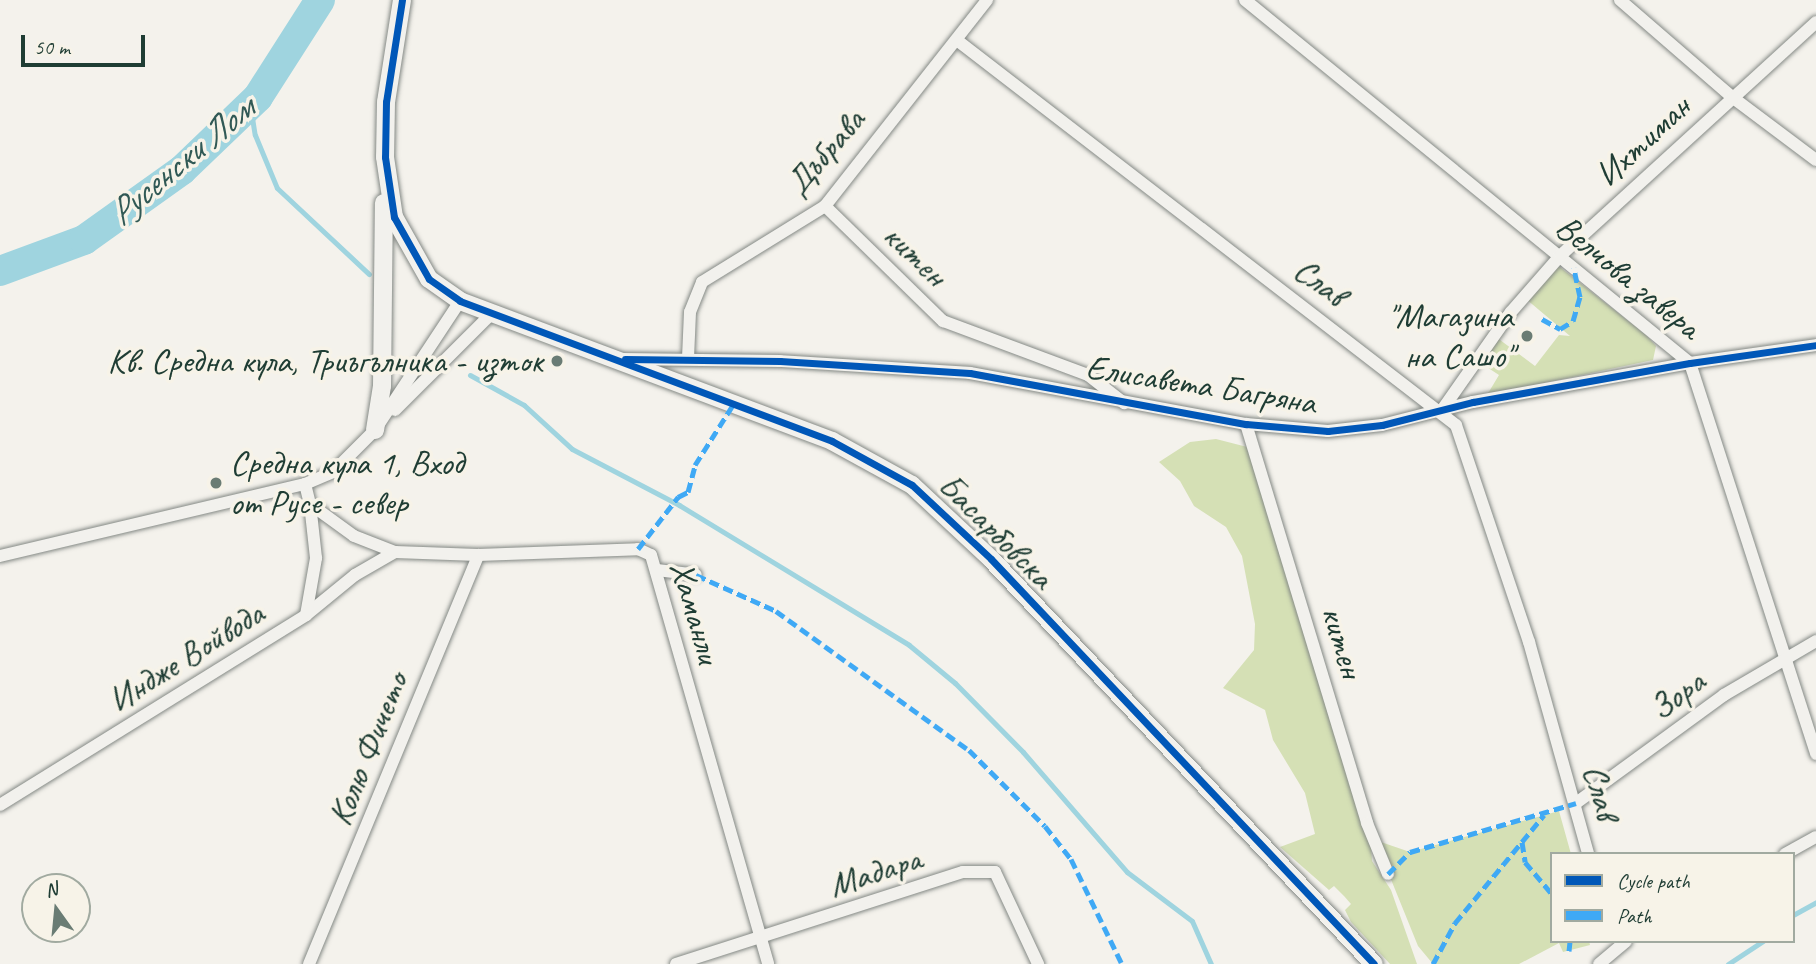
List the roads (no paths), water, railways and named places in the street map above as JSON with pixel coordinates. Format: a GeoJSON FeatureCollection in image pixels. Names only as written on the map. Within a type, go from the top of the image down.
{"type":"FeatureCollection","features":[{"type":"Feature","properties":{"kind":"street","name":"Басарбовска"},"geometry":{"type":"LineString","coordinates":[[402,0],[386,103],[385,157],[391,206],[405,240],[429,279],[460,301],[832,441],[912,485],[992,559],[1374,964]]}},
{"type":"Feature","properties":{"kind":"street","name":"Дъбрава"},"geometry":{"type":"LineString","coordinates":[[688,358],[690,312],[702,282],[825,206],[958,41],[987,0]]}},
{"type":"Feature","properties":{"kind":"street","name":"Велчова завера"},"geometry":{"type":"LineString","coordinates":[[1245,0],[1690,363],[1816,754]]}},
{"type":"Feature","properties":{"kind":"street"},"geometry":{"type":"LineString","coordinates":[[1620,0],[1732,97],[1816,160]]}},
{"type":"Feature","properties":{"kind":"street","name":"Ихтиман"},"geometry":{"type":"LineString","coordinates":[[1442,410],[1511,312],[1560,256],[1816,22]]}},
{"type":"Feature","properties":{"kind":"street","name":"Слав"},"geometry":{"type":"LineString","coordinates":[[958,41],[1338,331],[1407,390],[1442,410],[1460,438],[1529,642],[1588,852]]}},
{"type":"Feature","properties":{"kind":"street"},"geometry":{"type":"LineString","coordinates":[[375,430],[382,386],[385,157]]}},
{"type":"Feature","properties":{"kind":"street","name":"китен"},"geometry":{"type":"LineString","coordinates":[[825,206],[943,321],[1098,380],[1124,403]]}},
{"type":"Feature","properties":{"kind":"street"},"geometry":{"type":"LineString","coordinates":[[375,430],[460,301]]}},
{"type":"Feature","properties":{"kind":"street"},"geometry":{"type":"LineString","coordinates":[[0,556],[305,484],[334,472],[492,313]]}},
{"type":"Feature","properties":{"kind":"street","name":"Елисавета Багряна"},"geometry":{"type":"LineString","coordinates":[[614,359],[688,358],[970,373],[1246,425],[1328,431],[1382,425],[1442,410],[1690,363],[1816,345]]}},
{"type":"Feature","properties":{"kind":"street","name":"китен"},"geometry":{"type":"LineString","coordinates":[[1246,425],[1367,823],[1388,874]]}},
{"type":"Feature","properties":{"kind":"street"},"geometry":{"type":"LineString","coordinates":[[305,484],[310,504]]}},
{"type":"Feature","properties":{"kind":"street","name":"Хаманли"},"geometry":{"type":"LineString","coordinates":[[310,504],[354,537],[395,552],[478,555],[638,549],[651,555],[768,964]]}},
{"type":"Feature","properties":{"kind":"street","name":"Индже Войвода"},"geometry":{"type":"LineString","coordinates":[[0,805],[306,615],[316,558],[310,504]]}},
{"type":"Feature","properties":{"kind":"street"},"geometry":{"type":"LineString","coordinates":[[306,615],[355,575],[395,552]]}},
{"type":"Feature","properties":{"kind":"street","name":"Колю Фичето"},"geometry":{"type":"LineString","coordinates":[[309,964],[478,555]]}},
{"type":"Feature","properties":{"kind":"street"},"geometry":{"type":"LineString","coordinates":[[657,570],[696,576]]}},
{"type":"Feature","properties":{"kind":"street","name":"Зора"},"geometry":{"type":"LineString","coordinates":[[1576,803],[1785,656],[1816,641]]}},
{"type":"Feature","properties":{"kind":"street"},"geometry":{"type":"LineString","coordinates":[[1788,852],[1816,837]]}},
{"type":"Feature","properties":{"kind":"street","name":"Мадара"},"geometry":{"type":"LineString","coordinates":[[676,964],[761,939],[962,872],[995,872],[1038,964]]}},
{"type":"Feature","properties":{"kind":"street"},"geometry":{"type":"LineString","coordinates":[[1605,953],[1622,943]]}},
{"type":"Feature","properties":{"kind":"waterway","name":"Русенски Лом"},"geometry":{"type":"LineString","coordinates":[[0,271],[84,240],[182,170],[258,97],[320,0]]}},
{"type":"Feature","properties":{"kind":"waterway"},"geometry":{"type":"LineString","coordinates":[[250,105],[255,135],[277,188],[369,274]]}},
{"type":"Feature","properties":{"kind":"waterway"},"geometry":{"type":"LineString","coordinates":[[470,375],[524,405],[572,449],[679,505],[909,645],[955,683],[1023,752],[1127,872],[1192,921],[1211,964]]}},
{"type":"Feature","properties":{"kind":"waterway"},"geometry":{"type":"LineString","coordinates":[[1795,914],[1816,902]]}},
{"type":"Feature","properties":{"kind":"waterway"},"geometry":{"type":"LineString","coordinates":[[1728,964],[1760,943]]}},
{"type":"Feature","properties":{"kind":"place","name":"''Магазина на Сашо''"},"geometry":{"type":"Point","coordinates":[1527,336]}},
{"type":"Feature","properties":{"kind":"place","name":"Кв. Средна кула, Триъгълника - изток"},"geometry":{"type":"Point","coordinates":[557,361]}},
{"type":"Feature","properties":{"kind":"place","name":"Средна кула 1, Вход от Русе - север"},"geometry":{"type":"Point","coordinates":[216,483]}}]}
